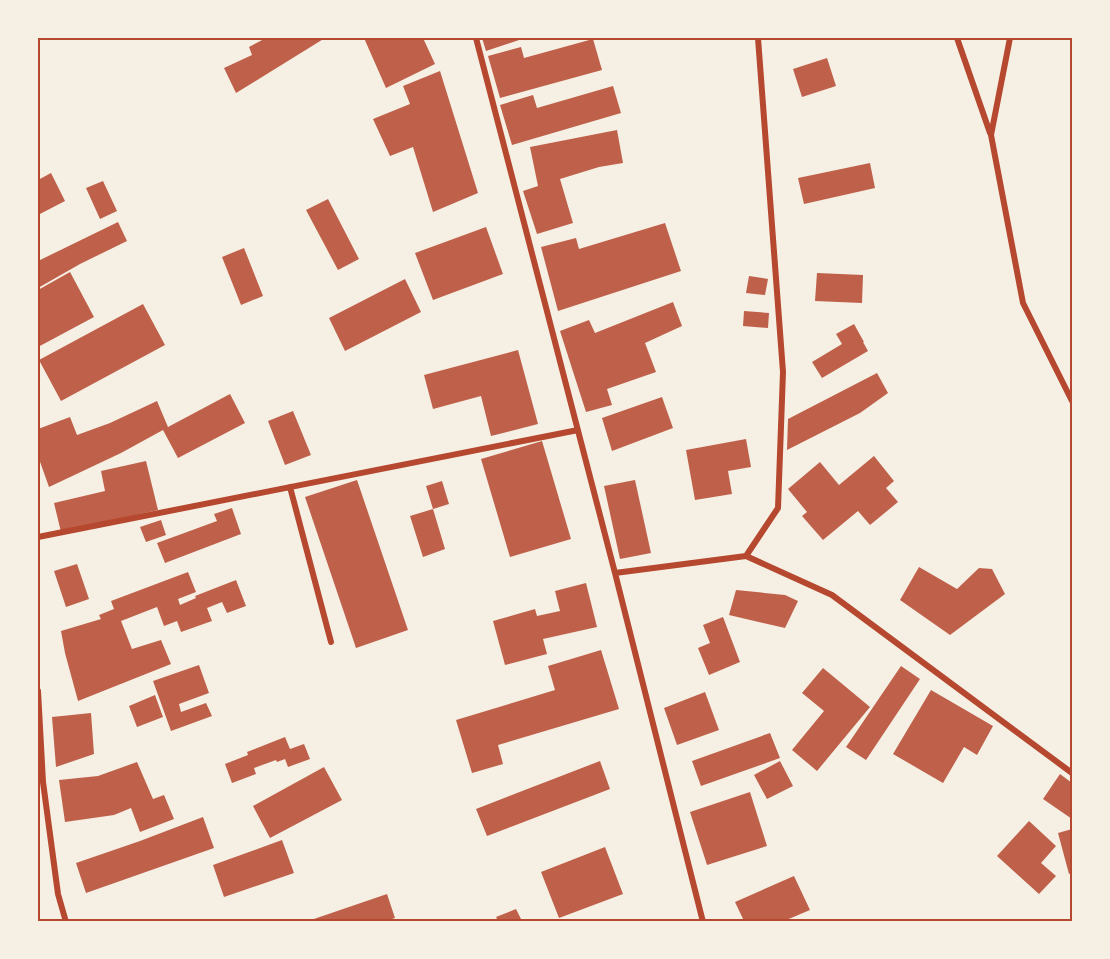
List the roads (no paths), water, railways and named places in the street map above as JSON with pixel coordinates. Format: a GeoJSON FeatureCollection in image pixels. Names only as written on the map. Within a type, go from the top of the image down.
{"type":"FeatureCollection","features":[{"type":"Feature","properties":{"kind":"street"},"geometry":{"type":"LineString","coordinates":[[476,38],[703,921]]}},
{"type":"Feature","properties":{"kind":"street"},"geometry":{"type":"LineString","coordinates":[[746,556],[778,508],[783,372],[758,38]]}},
{"type":"Feature","properties":{"kind":"street"},"geometry":{"type":"LineString","coordinates":[[957,38],[991,135],[1023,303],[1072,401]]}},
{"type":"Feature","properties":{"kind":"street"},"geometry":{"type":"LineString","coordinates":[[991,135],[1010,38]]}},
{"type":"Feature","properties":{"kind":"street"},"geometry":{"type":"LineString","coordinates":[[38,537],[578,430]]}},
{"type":"Feature","properties":{"kind":"street"},"geometry":{"type":"LineString","coordinates":[[290,487],[331,642]]}},
{"type":"Feature","properties":{"kind":"street"},"geometry":{"type":"LineString","coordinates":[[615,573],[746,556],[832,595],[1072,773]]}},
{"type":"Feature","properties":{"kind":"street"},"geometry":{"type":"LineString","coordinates":[[38,691],[43,782],[58,894],[66,921]]}}]}
